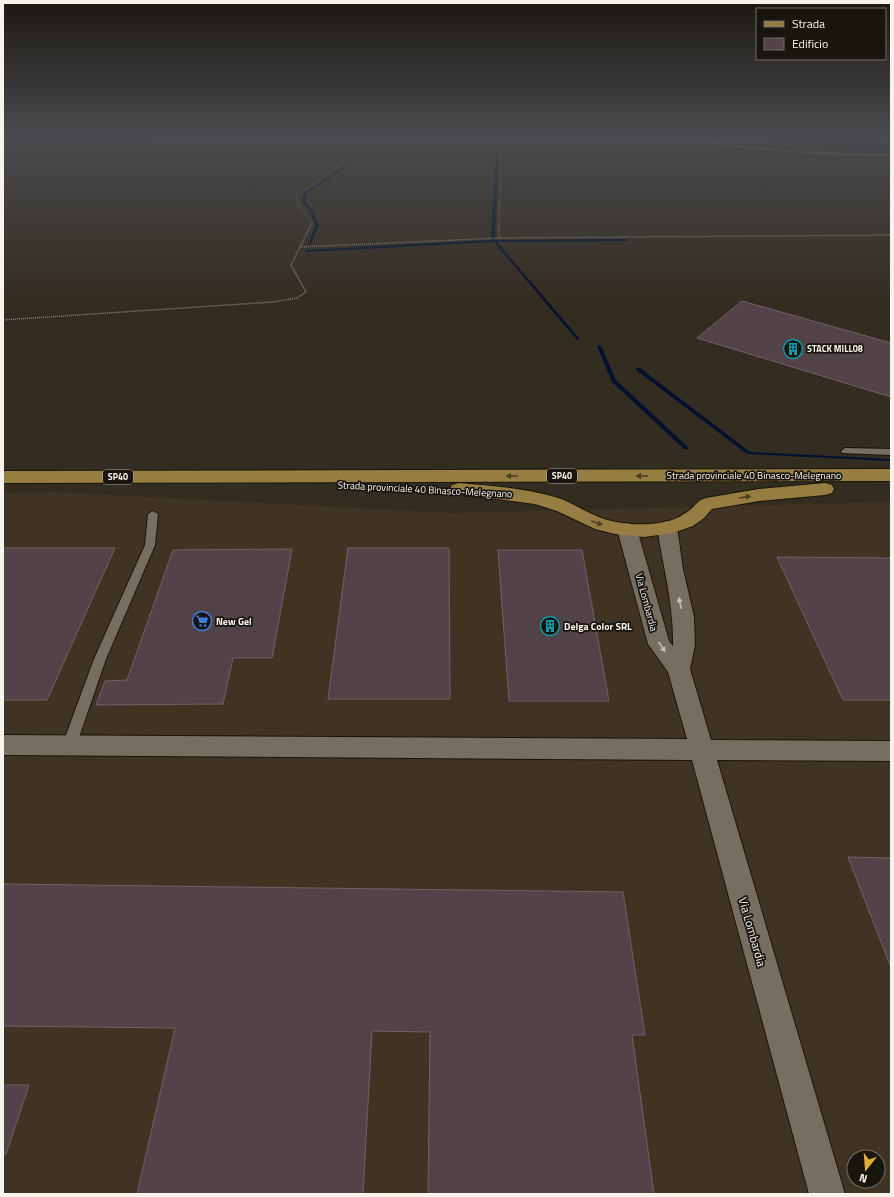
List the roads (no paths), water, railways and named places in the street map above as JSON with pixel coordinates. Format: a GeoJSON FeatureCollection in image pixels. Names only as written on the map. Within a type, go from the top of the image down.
{"type":"FeatureCollection","features":[{"type":"Feature","properties":{"kind":"main road","name":"Strada provinciale 40 Binasco-Melegnano"},"geometry":{"type":"LineString","coordinates":[[3,477],[891,475]]}},
{"type":"Feature","properties":{"kind":"main road","name":"Strada provinciale 40 Binasco-Melegnano"},"geometry":{"type":"LineString","coordinates":[[232,477],[507,493],[562,506],[580,517],[602,525],[627,530],[668,527],[688,521],[702,511],[706,504],[736,498],[811,489],[891,486]]}},
{"type":"Feature","properties":{"kind":"street","name":"Via Lombardia"},"geometry":{"type":"LineString","coordinates":[[668,527],[673,570],[683,617],[684,645],[679,670]]}},
{"type":"Feature","properties":{"kind":"street","name":"Via Lombardia"},"geometry":{"type":"LineString","coordinates":[[627,530],[659,644],[679,670],[827,1194]]}},
{"type":"Feature","properties":{"kind":"street"},"geometry":{"type":"LineString","coordinates":[[3,745],[701,751],[891,751]]}},
{"type":"Feature","properties":{"kind":"lane"},"geometry":{"type":"LineString","coordinates":[[845,451],[891,452]]}},
{"type":"Feature","properties":{"kind":"lane"},"geometry":{"type":"LineString","coordinates":[[69,746],[100,659],[150,545],[153,514]]}},
{"type":"Feature","properties":{"kind":"waterway"},"geometry":{"type":"LineString","coordinates":[[309,191],[306,193],[303,201],[310,210],[317,225],[309,244]]}},
{"type":"Feature","properties":{"kind":"waterway"},"geometry":{"type":"LineString","coordinates":[[493,238],[495,191]]}},
{"type":"Feature","properties":{"kind":"waterway"},"geometry":{"type":"LineString","coordinates":[[495,241],[627,240]]}},
{"type":"Feature","properties":{"kind":"waterway"},"geometry":{"type":"LineString","coordinates":[[307,251],[495,241]]}},
{"type":"Feature","properties":{"kind":"waterway"},"geometry":{"type":"LineString","coordinates":[[495,241],[578,339]]}},
{"type":"Feature","properties":{"kind":"waterway"},"geometry":{"type":"LineString","coordinates":[[599,346],[614,381],[686,448]]}},
{"type":"Feature","properties":{"kind":"waterway"},"geometry":{"type":"LineString","coordinates":[[638,369],[749,453],[891,460]]}},
{"type":"Feature","properties":{"kind":"place","name":"STACK MILL08"},"geometry":{"type":"Point","coordinates":[793,349]}},
{"type":"Feature","properties":{"kind":"place","name":"New Gel"},"geometry":{"type":"Point","coordinates":[202,621]}},
{"type":"Feature","properties":{"kind":"place","name":"Delga Color SRL"},"geometry":{"type":"Point","coordinates":[550,626]}}]}
